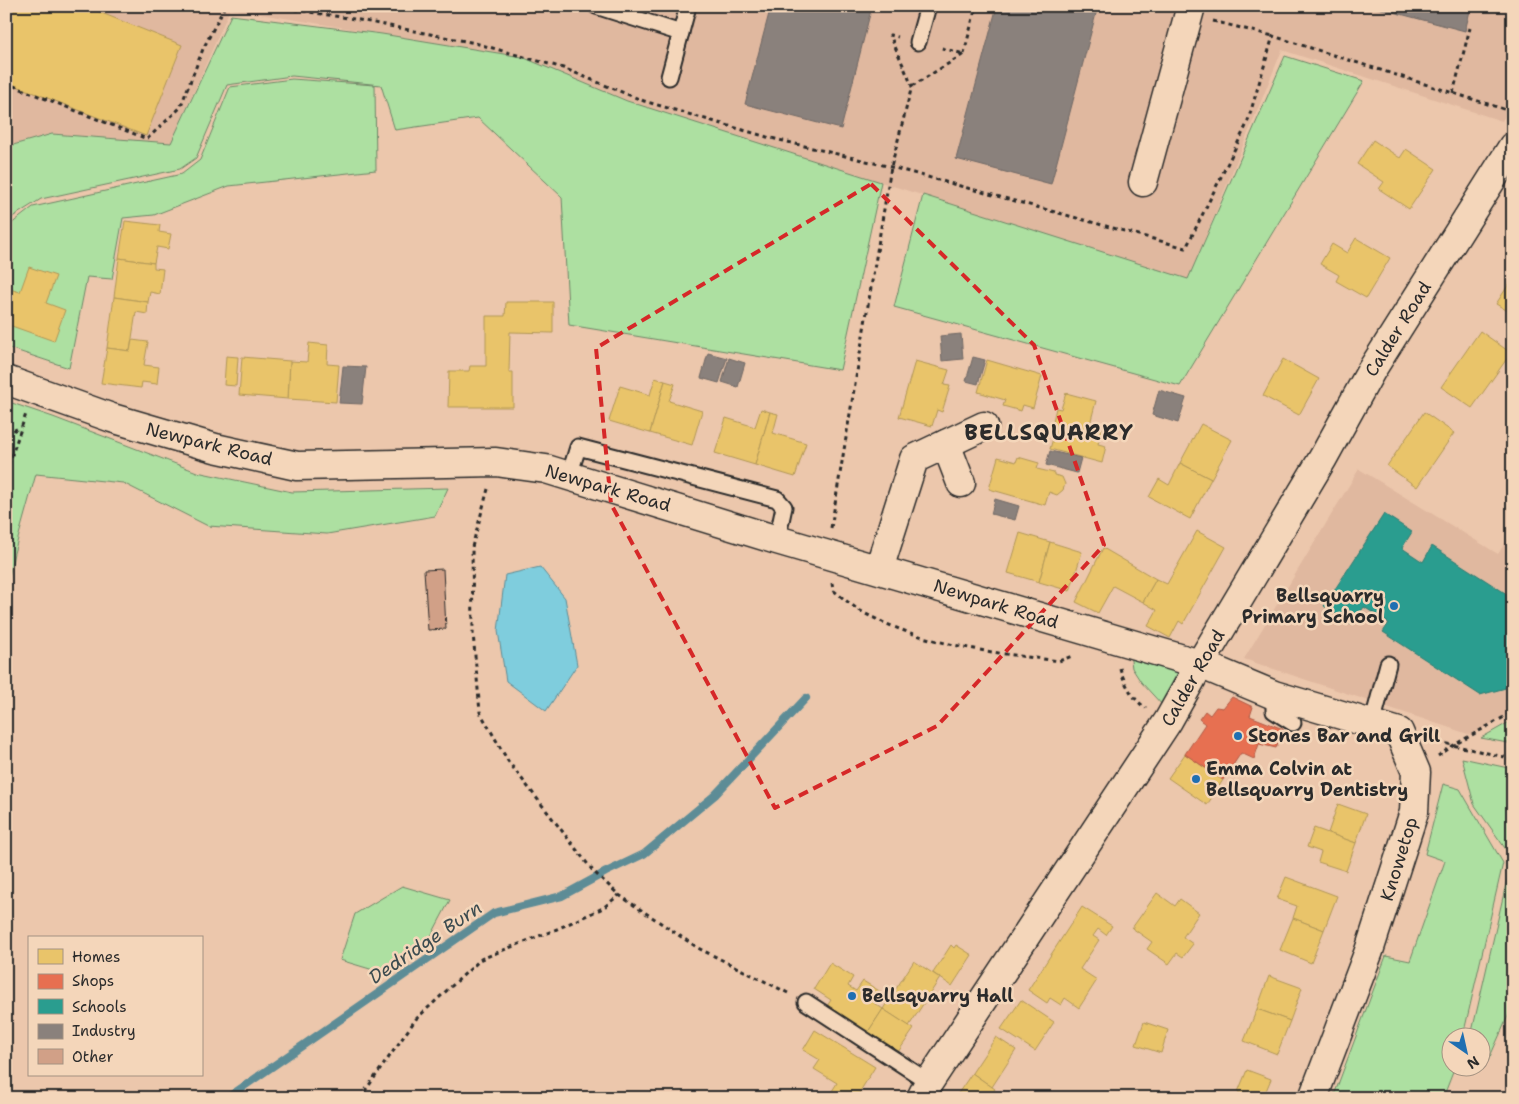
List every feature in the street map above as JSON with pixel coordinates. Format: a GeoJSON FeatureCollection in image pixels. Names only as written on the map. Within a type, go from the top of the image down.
{"type":"FeatureCollection","features":[{"type":"Feature","properties":{"kind":"street"},"geometry":{"type":"LineString","coordinates":[[1143,182],[1190,11]]}},
{"type":"Feature","properties":{"kind":"street","name":"Calder Road"},"geometry":{"type":"LineString","coordinates":[[925,1090],[1168,722],[1371,371],[1513,146]]}},
{"type":"Feature","properties":{"kind":"street","name":"Newpark Road"},"geometry":{"type":"LineString","coordinates":[[6,380],[112,418],[215,448],[297,466],[496,462],[546,469],[777,540],[1200,664]]}},
{"type":"Feature","properties":{"kind":"street"},"geometry":{"type":"LineString","coordinates":[[879,570],[914,459],[984,426]]}},
{"type":"Feature","properties":{"kind":"street"},"geometry":{"type":"LineString","coordinates":[[946,444],[961,483]]}},
{"type":"Feature","properties":{"kind":"street","name":"Knowetop"},"geometry":{"type":"LineString","coordinates":[[1200,664],[1274,695],[1399,732],[1416,772],[1414,812],[1369,951],[1313,1098]]}},
{"type":"Feature","properties":{"kind":"lane"},"geometry":{"type":"LineString","coordinates":[[596,6],[681,33]]}},
{"type":"Feature","properties":{"kind":"lane"},"geometry":{"type":"LineString","coordinates":[[669,77],[688,6]]}},
{"type":"Feature","properties":{"kind":"lane"},"geometry":{"type":"LineString","coordinates":[[918,42],[928,6]]}},
{"type":"Feature","properties":{"kind":"lane"},"geometry":{"type":"LineString","coordinates":[[570,476],[578,447],[777,500],[784,507],[777,540]]}},
{"type":"Feature","properties":{"kind":"lane"},"geometry":{"type":"LineString","coordinates":[[1372,724],[1388,664]]}},
{"type":"Feature","properties":{"kind":"lane"},"geometry":{"type":"LineString","coordinates":[[1274,695],[1274,711],[1293,723]]}},
{"type":"Feature","properties":{"kind":"lane"},"geometry":{"type":"LineString","coordinates":[[806,1002],[925,1090]]}},
{"type":"Feature","properties":{"kind":"path"},"geometry":{"type":"LineString","coordinates":[[6,83],[147,138],[180,108],[203,49],[225,6]]}},
{"type":"Feature","properties":{"kind":"path"},"geometry":{"type":"LineString","coordinates":[[271,6],[354,19],[475,43],[563,68],[644,101],[767,137],[891,167],[1186,248],[1247,124],[1273,36]]}},
{"type":"Feature","properties":{"kind":"path"},"geometry":{"type":"LineString","coordinates":[[912,86],[964,54],[976,6]]}},
{"type":"Feature","properties":{"kind":"path"},"geometry":{"type":"LineString","coordinates":[[1190,11],[1513,112]]}},
{"type":"Feature","properties":{"kind":"path"},"geometry":{"type":"LineString","coordinates":[[1454,93],[1470,28]]}},
{"type":"Feature","properties":{"kind":"path"},"geometry":{"type":"LineString","coordinates":[[964,54],[890,35],[912,86],[891,167],[829,538],[828,554],[833,590],[862,612],[911,634],[987,652],[1059,660],[1076,655]]}},
{"type":"Feature","properties":{"kind":"path"},"geometry":{"type":"LineString","coordinates":[[6,472],[34,390]]}},
{"type":"Feature","properties":{"kind":"path"},"geometry":{"type":"LineString","coordinates":[[6,434],[22,426]]}},
{"type":"Feature","properties":{"kind":"path"},"geometry":{"type":"LineString","coordinates":[[496,462],[472,547],[473,633],[480,712],[508,762],[593,871],[619,895],[698,948],[806,1002]]}},
{"type":"Feature","properties":{"kind":"path"},"geometry":{"type":"LineString","coordinates":[[1118,641],[1120,670],[1127,686],[1138,703],[1168,722]]}},
{"type":"Feature","properties":{"kind":"path"},"geometry":{"type":"LineString","coordinates":[[1513,712],[1454,745],[1513,759]]}},
{"type":"Feature","properties":{"kind":"path"},"geometry":{"type":"LineString","coordinates":[[360,1098],[416,1019],[481,959],[557,930],[603,908],[619,895]]}},
{"type":"Feature","properties":{"kind":"highlighted area"},"geometry":{"type":"Polygon","coordinates":[[[871,184],[1034,345],[1104,545],[937,726],[775,808],[611,504],[596,348],[871,184]]]}},
{"type":"Feature","properties":{"kind":"shaded area"},"geometry":{"type":"Polygon","coordinates":[[[6,6],[1513,6],[1513,103],[1502,121],[1282,50],[1188,280],[627,101],[522,57],[230,9],[171,144],[52,134],[6,147],[6,6]]]}},
{"type":"Feature","properties":{"kind":"shaded area","name":"Bellsquarry Primary School"},"geometry":{"type":"Polygon","coordinates":[[[1359,469],[1498,554],[1513,531],[1513,711],[1471,735],[1244,659],[1359,469]]]}},
{"type":"Feature","properties":{"kind":"green space"},"geometry":{"type":"Polygon","coordinates":[[[231,15],[382,34],[522,57],[627,101],[881,182],[840,370],[569,325],[562,197],[478,118],[395,130],[381,85],[292,76],[227,85],[196,158],[180,169],[41,199],[6,221],[6,147],[52,134],[171,143],[231,15]]]}},
{"type":"Feature","properties":{"kind":"green space"},"geometry":{"type":"Polygon","coordinates":[[[1285,56],[1364,81],[1180,386],[894,307],[923,195],[1188,279],[1285,56]]]}},
{"type":"Feature","properties":{"kind":"green space"},"geometry":{"type":"Polygon","coordinates":[[[292,79],[375,85],[376,170],[229,186],[154,215],[123,218],[112,279],[87,277],[69,368],[6,347],[6,228],[33,207],[182,174],[200,160],[230,87],[292,79]]]}},
{"type":"Feature","properties":{"kind":"green space"},"geometry":{"type":"Polygon","coordinates":[[[6,401],[197,472],[292,492],[448,488],[435,516],[327,534],[208,526],[123,483],[36,474],[14,553],[6,592],[6,401]]]}},
{"type":"Feature","properties":{"kind":"green space"},"geometry":{"type":"Polygon","coordinates":[[[1130,653],[1185,672],[1165,708],[1141,682],[1132,668],[1130,653]]]}},
{"type":"Feature","properties":{"kind":"green space"},"geometry":{"type":"Polygon","coordinates":[[[1513,720],[1513,744],[1481,738],[1513,720]]]}},
{"type":"Feature","properties":{"kind":"green space"},"geometry":{"type":"Polygon","coordinates":[[[1462,758],[1513,769],[1513,1005],[1492,1052],[1492,1026],[1473,1026],[1512,858],[1474,804],[1462,758]]]}},
{"type":"Feature","properties":{"kind":"green space"},"geometry":{"type":"Polygon","coordinates":[[[1443,784],[1460,789],[1503,863],[1465,1026],[1442,1026],[1442,1076],[1452,1076],[1443,1098],[1333,1098],[1386,956],[1410,961],[1445,861],[1425,854],[1443,784]]]}},
{"type":"Feature","properties":{"kind":"green space"},"geometry":{"type":"Polygon","coordinates":[[[402,886],[450,900],[431,936],[380,972],[340,960],[355,914],[402,886]]]}},
{"type":"Feature","properties":{"kind":"water"},"geometry":{"type":"Polygon","coordinates":[[[540,567],[565,598],[577,665],[546,711],[506,681],[498,631],[505,575],[540,567]]]}},
{"type":"Feature","properties":{"kind":"building: Homes"},"geometry":{"type":"Polygon","coordinates":[[[6,6],[84,6],[182,45],[146,136],[6,82],[6,6]]]}},
{"type":"Feature","properties":{"kind":"building: Homes"},"geometry":{"type":"Polygon","coordinates":[[[1373,140],[1400,158],[1406,149],[1436,169],[1409,209],[1379,189],[1384,182],[1357,164],[1373,140]]]}},
{"type":"Feature","properties":{"kind":"building: Homes"},"geometry":{"type":"Polygon","coordinates":[[[125,221],[160,225],[159,232],[171,234],[168,249],[157,247],[154,263],[119,258],[125,221]]]}},
{"type":"Feature","properties":{"kind":"building: Homes"},"geometry":{"type":"Polygon","coordinates":[[[1356,238],[1390,258],[1366,298],[1336,281],[1339,275],[1320,264],[1332,244],[1347,253],[1356,238]]]}},
{"type":"Feature","properties":{"kind":"building: Homes"},"geometry":{"type":"Polygon","coordinates":[[[119,258],[154,263],[154,268],[163,269],[160,294],[150,292],[148,302],[114,297],[119,258]]]}},
{"type":"Feature","properties":{"kind":"building: Homes"},"geometry":{"type":"Polygon","coordinates":[[[29,267],[56,276],[46,303],[65,310],[54,341],[6,324],[6,288],[20,292],[29,267]]]}},
{"type":"Feature","properties":{"kind":"building: Homes"},"geometry":{"type":"Polygon","coordinates":[[[1513,278],[1513,314],[1496,304],[1513,278]]]}},
{"type":"Feature","properties":{"kind":"building: Homes"},"geometry":{"type":"Polygon","coordinates":[[[114,297],[148,302],[147,314],[136,312],[130,351],[107,348],[114,297]]]}},
{"type":"Feature","properties":{"kind":"building: Homes"},"geometry":{"type":"Polygon","coordinates":[[[506,302],[553,302],[553,333],[510,332],[509,372],[513,372],[513,407],[448,407],[449,371],[469,371],[470,366],[486,366],[486,316],[505,316],[506,302]]]}},
{"type":"Feature","properties":{"kind":"building: Homes"},"geometry":{"type":"Polygon","coordinates":[[[1480,331],[1511,353],[1472,408],[1441,387],[1480,331]]]}},
{"type":"Feature","properties":{"kind":"building: Homes"},"geometry":{"type":"Polygon","coordinates":[[[132,340],[148,342],[144,365],[159,367],[157,384],[142,382],[141,388],[101,383],[107,348],[130,351],[132,340]]]}},
{"type":"Feature","properties":{"kind":"building: Homes"},"geometry":{"type":"Polygon","coordinates":[[[309,343],[328,345],[327,364],[339,365],[336,402],[288,399],[290,361],[307,362],[309,343]]]}},
{"type":"Feature","properties":{"kind":"building: Homes"},"geometry":{"type":"Polygon","coordinates":[[[226,356],[238,357],[236,386],[224,385],[226,356]]]}},
{"type":"Feature","properties":{"kind":"building: Homes"},"geometry":{"type":"Polygon","coordinates":[[[242,357],[290,361],[288,399],[239,395],[242,357]]]}},
{"type":"Feature","properties":{"kind":"building: Homes"},"geometry":{"type":"Polygon","coordinates":[[[1283,359],[1319,379],[1299,415],[1263,396],[1283,359]]]}},
{"type":"Feature","properties":{"kind":"building: Homes"},"geometry":{"type":"Polygon","coordinates":[[[987,360],[1042,376],[1033,408],[1023,405],[1021,411],[1003,406],[1005,400],[978,392],[987,360]]]}},
{"type":"Feature","properties":{"kind":"building: Homes"},"geometry":{"type":"Polygon","coordinates":[[[915,361],[949,370],[944,385],[950,386],[942,412],[937,410],[932,426],[899,417],[915,361]]]}},
{"type":"Feature","properties":{"kind":"building: Homes"},"geometry":{"type":"Polygon","coordinates":[[[655,378],[665,381],[650,433],[609,421],[620,386],[650,395],[655,378]]]}},
{"type":"Feature","properties":{"kind":"building: Homes"},"geometry":{"type":"Polygon","coordinates":[[[665,381],[675,384],[669,401],[702,411],[692,445],[650,433],[665,381]]]}},
{"type":"Feature","properties":{"kind":"building: Homes"},"geometry":{"type":"Polygon","coordinates":[[[1066,393],[1096,401],[1090,424],[1102,427],[1098,444],[1106,446],[1102,463],[1050,449],[1055,431],[1051,430],[1056,408],[1061,409],[1066,393]]]}},
{"type":"Feature","properties":{"kind":"building: Homes"},"geometry":{"type":"Polygon","coordinates":[[[761,409],[770,412],[755,465],[715,453],[726,418],[755,427],[761,409]]]}},
{"type":"Feature","properties":{"kind":"building: Homes"},"geometry":{"type":"Polygon","coordinates":[[[770,412],[778,414],[773,433],[806,443],[795,477],[755,465],[770,412]]]}},
{"type":"Feature","properties":{"kind":"building: Homes"},"geometry":{"type":"Polygon","coordinates":[[[1424,412],[1454,433],[1417,487],[1387,466],[1424,412]]]}},
{"type":"Feature","properties":{"kind":"building: Homes"},"geometry":{"type":"Polygon","coordinates":[[[1201,424],[1232,440],[1211,479],[1180,463],[1201,424]]]}},
{"type":"Feature","properties":{"kind":"building: Homes"},"geometry":{"type":"Polygon","coordinates":[[[998,457],[1016,462],[1018,457],[1039,463],[1037,469],[1062,477],[1065,484],[1063,490],[1057,495],[1049,492],[1045,505],[989,489],[998,457]]]}},
{"type":"Feature","properties":{"kind":"building: Homes"},"geometry":{"type":"Polygon","coordinates":[[[1180,463],[1211,479],[1190,519],[1149,497],[1159,479],[1169,485],[1180,463]]]}},
{"type":"Feature","properties":{"kind":"building: Homes"},"geometry":{"type":"Polygon","coordinates":[[[1197,531],[1226,547],[1183,624],[1179,621],[1170,638],[1148,626],[1157,610],[1143,602],[1156,579],[1167,584],[1197,531]]]}},
{"type":"Feature","properties":{"kind":"building: Homes"},"geometry":{"type":"Polygon","coordinates":[[[1020,533],[1050,542],[1039,582],[1008,573],[1020,533]]]}},
{"type":"Feature","properties":{"kind":"building: Homes"},"geometry":{"type":"Polygon","coordinates":[[[1050,542],[1082,552],[1070,591],[1039,582],[1050,542]]]}},
{"type":"Feature","properties":{"kind":"building: Homes"},"geometry":{"type":"Polygon","coordinates":[[[1103,548],[1156,579],[1143,602],[1113,586],[1098,613],[1076,602],[1103,548]]]}},
{"type":"Feature","properties":{"kind":"building: Homes","name":"Emma Colvin at Bellsquarry Dentistry"},"geometry":{"type":"Polygon","coordinates":[[[1185,754],[1223,780],[1207,805],[1168,778],[1185,754]]]}},
{"type":"Feature","properties":{"kind":"building: Homes"},"geometry":{"type":"Polygon","coordinates":[[[1338,804],[1366,814],[1356,843],[1328,833],[1338,804]]]}},
{"type":"Feature","properties":{"kind":"building: Homes"},"geometry":{"type":"Polygon","coordinates":[[[1314,828],[1356,843],[1346,871],[1318,862],[1321,852],[1307,847],[1314,828]]]}},
{"type":"Feature","properties":{"kind":"building: Homes"},"geometry":{"type":"Polygon","coordinates":[[[1286,877],[1337,896],[1324,930],[1293,918],[1297,906],[1277,899],[1286,877]]]}},
{"type":"Feature","properties":{"kind":"building: Homes"},"geometry":{"type":"Polygon","coordinates":[[[1157,893],[1175,906],[1180,899],[1199,913],[1183,937],[1193,944],[1183,957],[1177,953],[1169,964],[1147,949],[1152,942],[1132,928],[1157,893]]]}},
{"type":"Feature","properties":{"kind":"building: Homes"},"geometry":{"type":"Polygon","coordinates":[[[1082,907],[1112,926],[1106,935],[1098,929],[1093,936],[1099,940],[1080,969],[1097,980],[1079,1008],[1065,998],[1061,1005],[1050,998],[1047,1003],[1028,990],[1082,907]]]}},
{"type":"Feature","properties":{"kind":"building: Homes"},"geometry":{"type":"Polygon","coordinates":[[[1293,918],[1324,930],[1311,963],[1280,950],[1293,918]]]}},
{"type":"Feature","properties":{"kind":"building: Homes"},"geometry":{"type":"Polygon","coordinates":[[[951,945],[954,948],[956,945],[972,955],[952,986],[933,973],[951,945]]]}},
{"type":"Feature","properties":{"kind":"building: Homes"},"geometry":{"type":"Polygon","coordinates":[[[914,961],[940,978],[909,1026],[883,1009],[914,961]]]}},
{"type":"Feature","properties":{"kind":"building: Homes","name":"Bellsquarry Hall"},"geometry":{"type":"Polygon","coordinates":[[[830,963],[853,977],[848,986],[856,991],[863,981],[881,992],[874,1003],[883,1009],[868,1032],[827,1006],[831,1000],[814,989],[830,963]]]}},
{"type":"Feature","properties":{"kind":"building: Homes"},"geometry":{"type":"Polygon","coordinates":[[[1269,976],[1302,988],[1290,1021],[1257,1009],[1269,976]]]}},
{"type":"Feature","properties":{"kind":"building: Homes"},"geometry":{"type":"Polygon","coordinates":[[[1021,1000],[1054,1022],[1035,1051],[1001,1029],[1021,1000]]]}},
{"type":"Feature","properties":{"kind":"building: Homes"},"geometry":{"type":"Polygon","coordinates":[[[883,1009],[914,1029],[898,1052],[868,1032],[883,1009]]]}},
{"type":"Feature","properties":{"kind":"building: Homes"},"geometry":{"type":"Polygon","coordinates":[[[1257,1009],[1290,1021],[1277,1054],[1244,1041],[1257,1009]]]}},
{"type":"Feature","properties":{"kind":"building: Homes"},"geometry":{"type":"Polygon","coordinates":[[[1144,1022],[1168,1030],[1161,1053],[1136,1045],[1144,1022]]]}},
{"type":"Feature","properties":{"kind":"building: Homes"},"geometry":{"type":"Polygon","coordinates":[[[815,1030],[875,1067],[856,1098],[831,1098],[829,1096],[837,1083],[814,1069],[820,1060],[803,1050],[815,1030]]]}},
{"type":"Feature","properties":{"kind":"building: Homes"},"geometry":{"type":"Polygon","coordinates":[[[996,1037],[1016,1050],[992,1087],[972,1073],[996,1037]]]}},
{"type":"Feature","properties":{"kind":"building: Homes"},"geometry":{"type":"Polygon","coordinates":[[[1247,1070],[1271,1079],[1263,1098],[1251,1098],[1238,1092],[1247,1070]]]}},
{"type":"Feature","properties":{"kind":"building: Homes"},"geometry":{"type":"Polygon","coordinates":[[[972,1073],[995,1089],[989,1098],[955,1098],[972,1073]]]}},
{"type":"Feature","properties":{"kind":"building: Shops","name":"Stones Bar and Grill"},"geometry":{"type":"Polygon","coordinates":[[[1232,697],[1253,707],[1250,716],[1283,729],[1276,748],[1259,744],[1254,759],[1241,753],[1223,780],[1185,754],[1205,724],[1199,719],[1205,711],[1210,715],[1216,707],[1223,708],[1232,697]]]}},
{"type":"Feature","properties":{"kind":"building: Schools"},"geometry":{"type":"Polygon","coordinates":[[[1384,514],[1412,532],[1402,548],[1423,562],[1432,546],[1513,598],[1513,686],[1480,695],[1383,632],[1389,623],[1364,607],[1352,624],[1324,606],[1384,514]]]}},
{"type":"Feature","properties":{"kind":"building: Industry"},"geometry":{"type":"Polygon","coordinates":[[[771,6],[872,6],[841,129],[745,104],[771,6]]]}},
{"type":"Feature","properties":{"kind":"building: Industry"},"geometry":{"type":"Polygon","coordinates":[[[997,6],[1098,6],[1051,184],[956,159],[997,6]]]}},
{"type":"Feature","properties":{"kind":"building: Industry"},"geometry":{"type":"Polygon","coordinates":[[[1370,6],[1472,6],[1465,31],[1370,6]]]}},
{"type":"Feature","properties":{"kind":"building: Industry"},"geometry":{"type":"Polygon","coordinates":[[[961,334],[963,359],[942,361],[940,336],[961,334]]]}},
{"type":"Feature","properties":{"kind":"building: Industry"},"geometry":{"type":"Polygon","coordinates":[[[708,353],[727,358],[719,383],[701,378],[708,353]]]}},
{"type":"Feature","properties":{"kind":"building: Industry"},"geometry":{"type":"Polygon","coordinates":[[[973,357],[985,360],[978,384],[966,381],[973,357]]]}},
{"type":"Feature","properties":{"kind":"building: Industry"},"geometry":{"type":"Polygon","coordinates":[[[729,358],[745,363],[738,387],[722,382],[729,358]]]}},
{"type":"Feature","properties":{"kind":"building: Industry"},"geometry":{"type":"Polygon","coordinates":[[[343,366],[366,367],[362,404],[339,403],[343,366]]]}},
{"type":"Feature","properties":{"kind":"building: Industry"},"geometry":{"type":"Polygon","coordinates":[[[1159,390],[1186,398],[1178,423],[1152,415],[1159,390]]]}},
{"type":"Feature","properties":{"kind":"building: Industry"},"geometry":{"type":"Polygon","coordinates":[[[1050,451],[1081,458],[1077,473],[1046,465],[1050,451]]]}},
{"type":"Feature","properties":{"kind":"building: Industry"},"geometry":{"type":"Polygon","coordinates":[[[995,499],[1019,506],[1015,520],[991,514],[995,499]]]}},
{"type":"Feature","properties":{"kind":"building: Other"},"geometry":{"type":"Polygon","coordinates":[[[443,569],[446,629],[428,630],[424,570],[443,569]]]}},
{"type":"Feature","properties":{"kind":"waterway","name":"Dedridge Burn"},"geometry":{"type":"LineString","coordinates":[[227,1098],[494,913],[562,896],[644,854],[715,795],[806,698]]}},
{"type":"Feature","properties":{"kind":"place","name":"Bellsquarry Primary School"},"geometry":{"type":"Point","coordinates":[1394,606]}},
{"type":"Feature","properties":{"kind":"place","name":"Stones Bar and Grill"},"geometry":{"type":"Point","coordinates":[1238,736]}},
{"type":"Feature","properties":{"kind":"place","name":"Emma Colvin at Bellsquarry Dentistry"},"geometry":{"type":"Point","coordinates":[1196,779]}},
{"type":"Feature","properties":{"kind":"place","name":"Bellsquarry Hall"},"geometry":{"type":"Point","coordinates":[852,996]}},
{"type":"Feature","properties":{"kind":"district","name":"BELLSQUARRY"},"geometry":{"type":"Point","coordinates":[1049,432]}}]}
